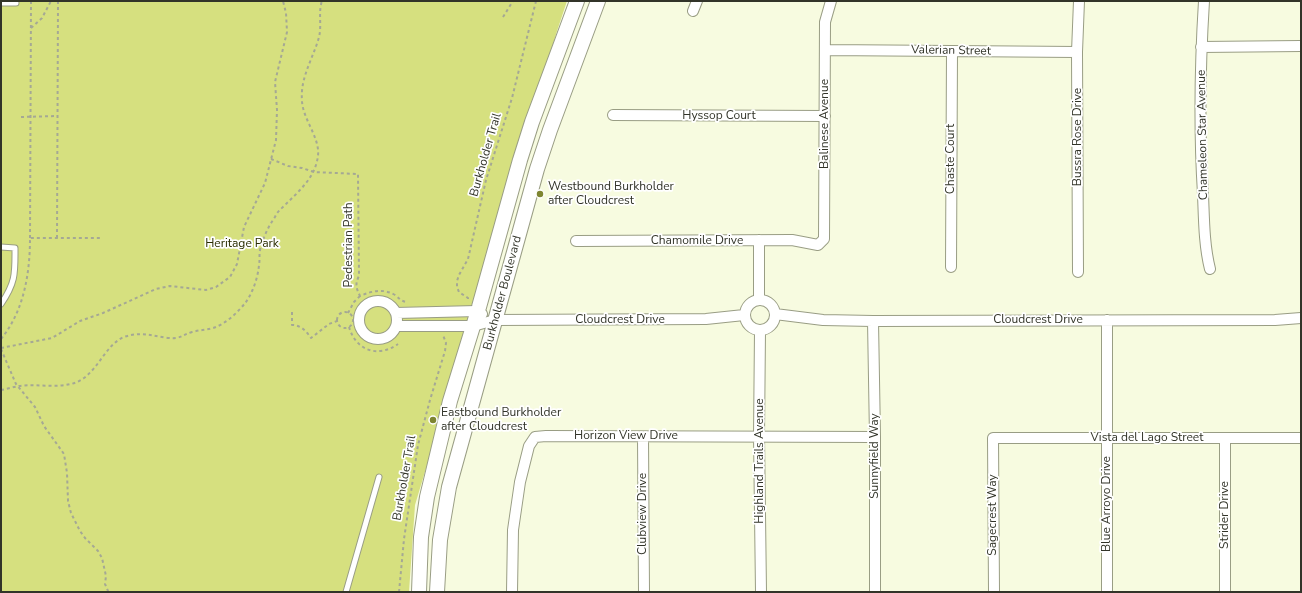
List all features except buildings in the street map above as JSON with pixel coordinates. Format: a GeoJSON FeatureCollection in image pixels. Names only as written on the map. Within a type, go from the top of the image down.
{"type":"FeatureCollection","features":[{"type":"Feature","properties":{"kind":"main road","name":"Burkholder Boulevard"},"geometry":{"type":"LineString","coordinates":[[419,592],[421,537],[427,497],[450,401],[478,312],[532,122],[577,1]]}},
{"type":"Feature","properties":{"kind":"main road","name":"Burkholder Boulevard"},"geometry":{"type":"LineString","coordinates":[[437,592],[440,540],[449,487],[537,169],[598,1]]}},
{"type":"Feature","properties":{"kind":"street"},"geometry":{"type":"LineString","coordinates":[[693,11],[696,1]]}},
{"type":"Feature","properties":{"kind":"street","name":"Balinese Avenue"},"geometry":{"type":"LineString","coordinates":[[818,244],[824,239],[825,22],[831,1]]}},
{"type":"Feature","properties":{"kind":"street","name":"Bussra Rose Drive"},"geometry":{"type":"LineString","coordinates":[[1078,272],[1077,52],[1079,1]]}},
{"type":"Feature","properties":{"kind":"street","name":"Chameleon Star Avenue"},"geometry":{"type":"LineString","coordinates":[[1204,1],[1201,47],[1201,167],[1206,253],[1210,269]]}},
{"type":"Feature","properties":{"kind":"street"},"geometry":{"type":"LineString","coordinates":[[1201,47],[1301,46]]}},
{"type":"Feature","properties":{"kind":"street","name":"Valerian Street"},"geometry":{"type":"LineString","coordinates":[[825,50],[1077,52]]}},
{"type":"Feature","properties":{"kind":"street","name":"Chaste Court"},"geometry":{"type":"LineString","coordinates":[[951,266],[952,51]]}},
{"type":"Feature","properties":{"kind":"street","name":"Hyssop Court"},"geometry":{"type":"LineString","coordinates":[[613,115],[825,116]]}},
{"type":"Feature","properties":{"kind":"street"},"geometry":{"type":"LineString","coordinates":[[759,240],[759,300]]}},
{"type":"Feature","properties":{"kind":"street","name":"Chamomile Drive"},"geometry":{"type":"LineString","coordinates":[[576,241],[792,240],[818,244]]}},
{"type":"Feature","properties":{"kind":"street"},"geometry":{"type":"LineString","coordinates":[[377,300],[389,303],[396,313],[396,326],[390,335],[385,338],[374,339],[364,333],[359,324],[358,318],[362,308],[372,301],[377,300]]}},
{"type":"Feature","properties":{"kind":"street"},"geometry":{"type":"LineString","coordinates":[[759,300],[767,302],[773,307],[775,314],[771,326],[760,331],[754,330],[749,326],[744,315],[749,304],[753,301],[759,300]]}},
{"type":"Feature","properties":{"kind":"street","name":"Cloudcrest Drive"},"geometry":{"type":"LineString","coordinates":[[396,313],[478,312],[495,320]]}},
{"type":"Feature","properties":{"kind":"street","name":"Cloudcrest Drive"},"geometry":{"type":"LineString","coordinates":[[775,314],[823,320],[873,321],[1275,320],[1301,318]]}},
{"type":"Feature","properties":{"kind":"street","name":"Cloudcrest Drive"},"geometry":{"type":"LineString","coordinates":[[396,326],[473,326],[495,320],[706,319],[744,315]]}},
{"type":"Feature","properties":{"kind":"street","name":"Blue Arroyo Drive"},"geometry":{"type":"LineString","coordinates":[[1107,320],[1107,592]]}},
{"type":"Feature","properties":{"kind":"street","name":"Sunnyfield Way"},"geometry":{"type":"LineString","coordinates":[[873,321],[875,592]]}},
{"type":"Feature","properties":{"kind":"street","name":"Highland Trails Avenue"},"geometry":{"type":"LineString","coordinates":[[760,331],[759,436],[761,592]]}},
{"type":"Feature","properties":{"kind":"street","name":"Horizon View Drive"},"geometry":{"type":"LineString","coordinates":[[512,592],[513,530],[520,482],[529,446],[535,437],[875,437]]}},
{"type":"Feature","properties":{"kind":"street","name":"Clubview Drive"},"geometry":{"type":"LineString","coordinates":[[643,437],[644,592]]}},
{"type":"Feature","properties":{"kind":"street","name":"Vista del Lago Street"},"geometry":{"type":"LineString","coordinates":[[993,438],[1301,438]]}},
{"type":"Feature","properties":{"kind":"street","name":"Sagecrest Way"},"geometry":{"type":"LineString","coordinates":[[993,438],[994,592]]}},
{"type":"Feature","properties":{"kind":"street","name":"Strider Drive"},"geometry":{"type":"LineString","coordinates":[[1225,438],[1225,592]]}},
{"type":"Feature","properties":{"kind":"lane"},"geometry":{"type":"LineString","coordinates":[[1,3],[16,3]]}},
{"type":"Feature","properties":{"kind":"lane"},"geometry":{"type":"LineString","coordinates":[[1,247],[16,248],[15,275],[8,293],[1,304]]}},
{"type":"Feature","properties":{"kind":"lane"},"geometry":{"type":"LineString","coordinates":[[346,592],[379,477]]}},
{"type":"Feature","properties":{"kind":"path"},"geometry":{"type":"LineString","coordinates":[[1,339],[12,322],[20,305],[26,287],[29,267],[31,1]]}},
{"type":"Feature","properties":{"kind":"path"},"geometry":{"type":"LineString","coordinates":[[31,28],[42,18],[51,1],[58,2],[57,238]]}},
{"type":"Feature","properties":{"kind":"path"},"geometry":{"type":"LineString","coordinates":[[110,592],[108,592],[105,584],[106,576],[102,558],[98,551],[80,531],[71,513],[68,501],[67,473],[64,454],[44,426],[35,407],[18,387],[1,348],[52,338],[80,321],[103,313],[156,288],[170,286],[206,290],[216,287],[230,277],[237,264],[244,227],[265,183],[276,140],[277,118],[275,82],[287,32],[286,13],[283,1]]}},
{"type":"Feature","properties":{"kind":"path"},"geometry":{"type":"LineString","coordinates":[[1,390],[18,387],[70,384],[83,379],[94,370],[113,344],[124,337],[141,333],[170,338],[181,338],[191,332],[220,325],[235,314],[246,301],[253,290],[259,267],[263,237],[276,215],[306,184],[314,172],[318,155],[316,140],[306,118],[302,101],[302,83],[318,38],[321,24],[320,11],[322,1]]}},
{"type":"Feature","properties":{"kind":"path"},"geometry":{"type":"LineString","coordinates":[[503,17],[513,1]]}},
{"type":"Feature","properties":{"kind":"path","name":"Burkholder Trail"},"geometry":{"type":"LineString","coordinates":[[468,300],[468,298],[459,292],[457,281],[468,259],[486,180],[512,98],[536,1]]}},
{"type":"Feature","properties":{"kind":"path"},"geometry":{"type":"LineString","coordinates":[[21,117],[57,116]]}},
{"type":"Feature","properties":{"kind":"path","name":"Pedestrian Path"},"geometry":{"type":"LineString","coordinates":[[272,159],[288,166],[314,172],[358,174],[359,276],[356,283],[356,289],[360,296],[372,291],[385,291],[395,295],[403,302],[409,302]]}},
{"type":"Feature","properties":{"kind":"path"},"geometry":{"type":"LineString","coordinates":[[30,238],[100,238]]}},
{"type":"Feature","properties":{"kind":"path"},"geometry":{"type":"LineString","coordinates":[[348,313],[354,302],[360,296]]}},
{"type":"Feature","properties":{"kind":"path"},"geometry":{"type":"LineString","coordinates":[[292,312],[292,325],[301,327],[311,338],[329,324],[337,321]]}},
{"type":"Feature","properties":{"kind":"path"},"geometry":{"type":"LineString","coordinates":[[348,313],[341,313],[338,316],[337,321],[341,327],[349,327]]}},
{"type":"Feature","properties":{"kind":"path"},"geometry":{"type":"LineString","coordinates":[[348,313],[353,319],[352,324],[349,327]]}},
{"type":"Feature","properties":{"kind":"path"},"geometry":{"type":"LineString","coordinates":[[349,327],[354,340],[372,351],[385,351],[398,344]]}},
{"type":"Feature","properties":{"kind":"path","name":"Burkholder Trail"},"geometry":{"type":"LineString","coordinates":[[399,592],[413,472],[418,444],[445,351],[446,343],[444,333]]}},
{"type":"Feature","properties":{"kind":"path"},"geometry":{"type":"LineString","coordinates":[[427,412],[431,413]]}},
{"type":"Feature","properties":{"kind":"green space","name":"Heritage Park"},"geometry":{"type":"Polygon","coordinates":[[[1,1],[567,1],[415,505],[409,592],[1,592],[1,1]]]}},
{"type":"Feature","properties":{"kind":"place","name":"Westbound Burkholder after Cloudcrest"},"geometry":{"type":"Point","coordinates":[540,194]}},
{"type":"Feature","properties":{"kind":"place","name":"Eastbound Burkholder after Cloudcrest"},"geometry":{"type":"Point","coordinates":[433,420]}}]}
